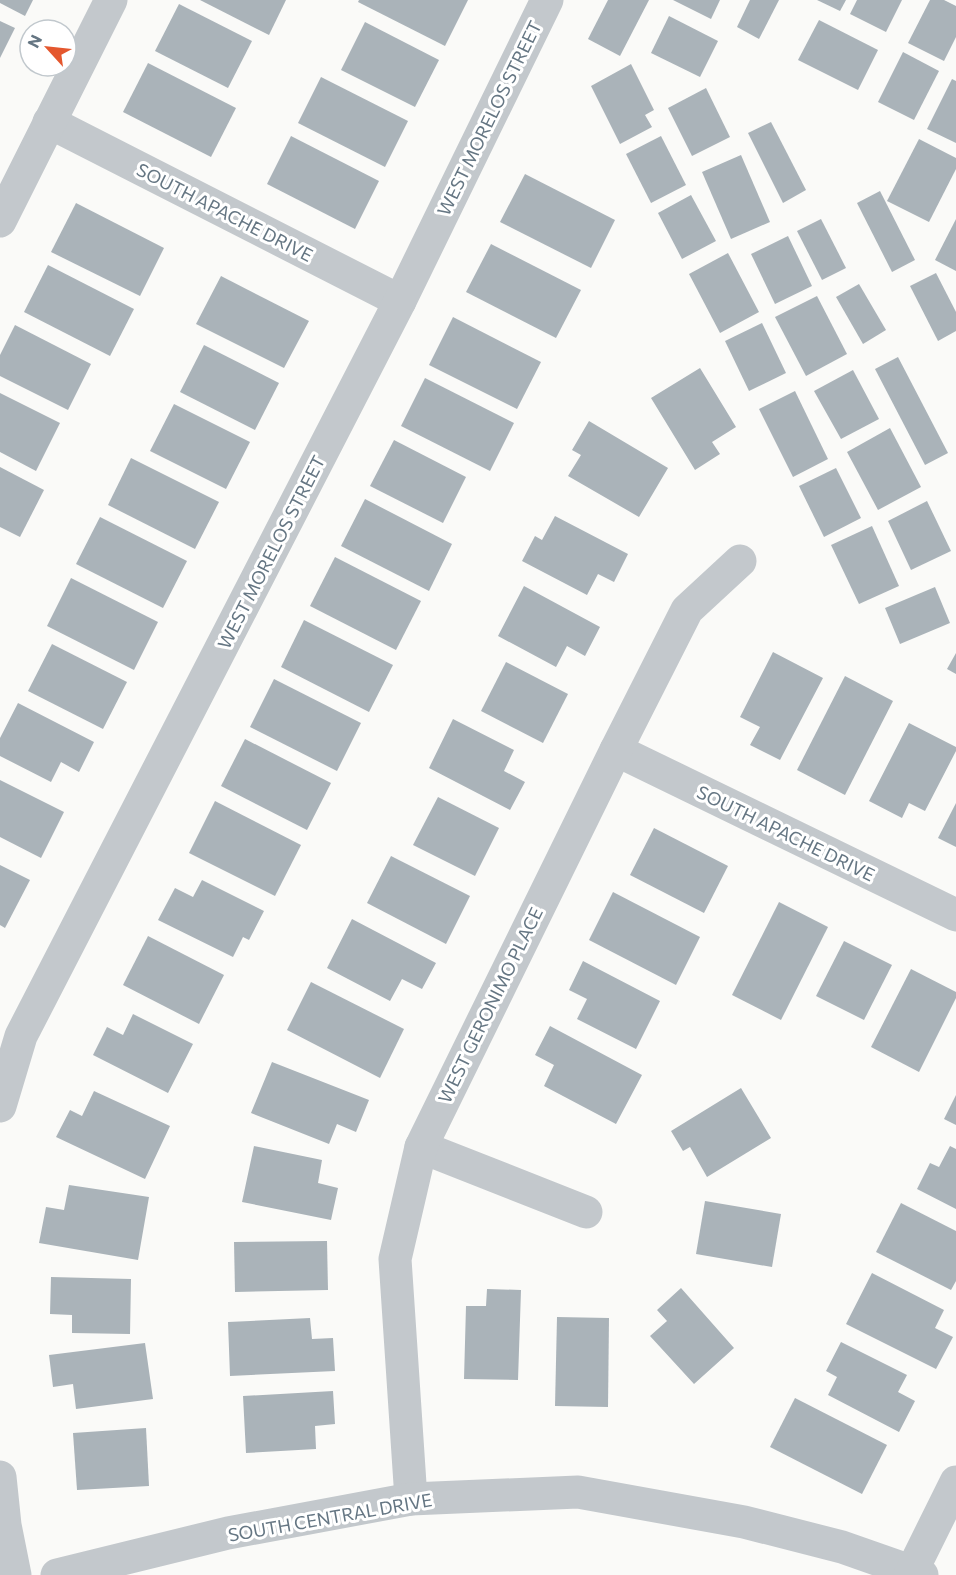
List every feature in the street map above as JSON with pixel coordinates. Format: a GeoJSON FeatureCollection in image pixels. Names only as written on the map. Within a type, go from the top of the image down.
{"type":"FeatureCollection","features":[{"type":"Feature","properties":{"kind":"street"},"geometry":{"type":"LineString","coordinates":[[0,220],[111,0]]}},
{"type":"Feature","properties":{"kind":"street","name":"WEST MORELOS STREET"},"geometry":{"type":"LineString","coordinates":[[0,1106],[21,1036],[400,301],[547,0]]}},
{"type":"Feature","properties":{"kind":"street","name":"SOUTH APACHE DRIVE"},"geometry":{"type":"LineString","coordinates":[[49,122],[400,301]]}},
{"type":"Feature","properties":{"kind":"street","name":"WEST GERONIMO PLACE"},"geometry":{"type":"LineString","coordinates":[[411,1499],[395,1259],[421,1147],[687,610],[740,561]]}},
{"type":"Feature","properties":{"kind":"street","name":"SOUTH APACHE DRIVE"},"geometry":{"type":"LineString","coordinates":[[616,750],[956,915]]}},
{"type":"Feature","properties":{"kind":"street"},"geometry":{"type":"LineString","coordinates":[[421,1147],[586,1212]]}},
{"type":"Feature","properties":{"kind":"street"},"geometry":{"type":"LineString","coordinates":[[0,1477],[5,1525],[15,1575]]}},
{"type":"Feature","properties":{"kind":"street"},"geometry":{"type":"LineString","coordinates":[[915,1574],[956,1482]]}},
{"type":"Feature","properties":{"kind":"street","name":"SOUTH CENTRAL DRIVE"},"geometry":{"type":"LineString","coordinates":[[57,1575],[228,1533],[411,1499],[578,1492],[744,1522],[842,1548],[915,1574]]}},
{"type":"Feature","properties":{"kind":"building"},"geometry":{"type":"Polygon","coordinates":[[[0,0],[33,0],[25,16],[0,3],[0,0]]]}},
{"type":"Feature","properties":{"kind":"building"},"geometry":{"type":"Polygon","coordinates":[[[200,0],[286,0],[269,35],[200,0]]]}},
{"type":"Feature","properties":{"kind":"building"},"geometry":{"type":"Polygon","coordinates":[[[359,0],[468,0],[445,46],[358,2],[359,0]]]}},
{"type":"Feature","properties":{"kind":"building"},"geometry":{"type":"Polygon","coordinates":[[[608,0],[649,0],[620,56],[588,39],[608,0]]]}},
{"type":"Feature","properties":{"kind":"building"},"geometry":{"type":"Polygon","coordinates":[[[673,0],[720,0],[711,19],[673,0]]]}},
{"type":"Feature","properties":{"kind":"building"},"geometry":{"type":"Polygon","coordinates":[[[750,0],[779,0],[759,39],[737,27],[750,0]]]}},
{"type":"Feature","properties":{"kind":"building"},"geometry":{"type":"Polygon","coordinates":[[[817,0],[846,0],[840,11],[817,0]]]}},
{"type":"Feature","properties":{"kind":"building"},"geometry":{"type":"Polygon","coordinates":[[[857,0],[902,0],[886,32],[850,14],[857,0]]]}},
{"type":"Feature","properties":{"kind":"building"},"geometry":{"type":"Polygon","coordinates":[[[930,0],[944,0],[956,6],[956,37],[944,61],[908,43],[930,0]]]}},
{"type":"Feature","properties":{"kind":"building"},"geometry":{"type":"Polygon","coordinates":[[[179,4],[252,41],[228,88],[155,51],[179,4]]]}},
{"type":"Feature","properties":{"kind":"building"},"geometry":{"type":"Polygon","coordinates":[[[669,16],[718,41],[700,77],[651,53],[669,16]]]}},
{"type":"Feature","properties":{"kind":"building"},"geometry":{"type":"Polygon","coordinates":[[[819,20],[878,50],[858,90],[798,60],[819,20]]]}},
{"type":"Feature","properties":{"kind":"building"},"geometry":{"type":"Polygon","coordinates":[[[0,21],[15,28],[0,58],[0,21]]]}},
{"type":"Feature","properties":{"kind":"building"},"geometry":{"type":"Polygon","coordinates":[[[365,22],[439,60],[415,107],[341,70],[365,22]]]}},
{"type":"Feature","properties":{"kind":"building"},"geometry":{"type":"Polygon","coordinates":[[[903,52],[939,71],[914,120],[878,102],[903,52]]]}},
{"type":"Feature","properties":{"kind":"building"},"geometry":{"type":"Polygon","coordinates":[[[148,63],[236,108],[211,157],[123,112],[148,63]]]}},
{"type":"Feature","properties":{"kind":"building"},"geometry":{"type":"Polygon","coordinates":[[[631,64],[654,110],[645,115],[652,127],[620,144],[591,86],[631,64]]]}},
{"type":"Feature","properties":{"kind":"building"},"geometry":{"type":"Polygon","coordinates":[[[321,77],[408,121],[385,167],[298,123],[321,77]]]}},
{"type":"Feature","properties":{"kind":"building"},"geometry":{"type":"Polygon","coordinates":[[[952,79],[956,81],[956,143],[927,129],[952,79]]]}},
{"type":"Feature","properties":{"kind":"building"},"geometry":{"type":"Polygon","coordinates":[[[706,88],[730,137],[692,156],[668,108],[706,88]]]}},
{"type":"Feature","properties":{"kind":"building"},"geometry":{"type":"Polygon","coordinates":[[[771,122],[806,190],[783,203],[748,133],[771,122]]]}},
{"type":"Feature","properties":{"kind":"building"},"geometry":{"type":"Polygon","coordinates":[[[291,136],[379,181],[355,229],[267,184],[291,136]]]}},
{"type":"Feature","properties":{"kind":"building"},"geometry":{"type":"Polygon","coordinates":[[[661,136],[686,185],[651,203],[626,154],[661,136]]]}},
{"type":"Feature","properties":{"kind":"building"},"geometry":{"type":"Polygon","coordinates":[[[919,139],[956,158],[956,169],[929,222],[887,201],[919,139]]]}},
{"type":"Feature","properties":{"kind":"building"},"geometry":{"type":"Polygon","coordinates":[[[741,155],[770,222],[731,239],[702,172],[741,155]]]}},
{"type":"Feature","properties":{"kind":"building"},"geometry":{"type":"Polygon","coordinates":[[[525,174],[615,220],[591,268],[500,222],[525,174]]]}},
{"type":"Feature","properties":{"kind":"building"},"geometry":{"type":"Polygon","coordinates":[[[880,191],[915,260],[892,272],[857,203],[880,191]]]}},
{"type":"Feature","properties":{"kind":"building"},"geometry":{"type":"Polygon","coordinates":[[[691,195],[716,241],[682,259],[658,213],[691,195]]]}},
{"type":"Feature","properties":{"kind":"building"},"geometry":{"type":"Polygon","coordinates":[[[76,203],[164,248],[140,296],[51,252],[76,203]]]}},
{"type":"Feature","properties":{"kind":"building"},"geometry":{"type":"Polygon","coordinates":[[[821,219],[846,268],[822,280],[797,231],[821,219]]]}},
{"type":"Feature","properties":{"kind":"building"},"geometry":{"type":"Polygon","coordinates":[[[956,219],[956,271],[935,260],[956,219]]]}},
{"type":"Feature","properties":{"kind":"building"},"geometry":{"type":"Polygon","coordinates":[[[788,236],[812,286],[775,304],[751,254],[788,236]]]}},
{"type":"Feature","properties":{"kind":"building"},"geometry":{"type":"Polygon","coordinates":[[[491,244],[581,290],[556,338],[466,292],[491,244]]]}},
{"type":"Feature","properties":{"kind":"building"},"geometry":{"type":"Polygon","coordinates":[[[728,253],[759,312],[720,333],[689,274],[728,253]]]}},
{"type":"Feature","properties":{"kind":"building"},"geometry":{"type":"Polygon","coordinates":[[[48,265],[134,309],[110,356],[24,312],[48,265]]]}},
{"type":"Feature","properties":{"kind":"building"},"geometry":{"type":"Polygon","coordinates":[[[936,273],[956,312],[956,331],[938,341],[910,286],[936,273]]]}},
{"type":"Feature","properties":{"kind":"building"},"geometry":{"type":"Polygon","coordinates":[[[221,276],[309,321],[284,368],[196,324],[221,276]]]}},
{"type":"Feature","properties":{"kind":"building"},"geometry":{"type":"Polygon","coordinates":[[[859,284],[886,330],[863,344],[836,297],[859,284]]]}},
{"type":"Feature","properties":{"kind":"building"},"geometry":{"type":"Polygon","coordinates":[[[817,296],[847,354],[806,376],[775,317],[817,296]]]}},
{"type":"Feature","properties":{"kind":"building"},"geometry":{"type":"Polygon","coordinates":[[[453,317],[541,362],[517,409],[429,365],[453,317]]]}},
{"type":"Feature","properties":{"kind":"building"},"geometry":{"type":"Polygon","coordinates":[[[762,323],[786,373],[749,391],[725,341],[762,323]]]}},
{"type":"Feature","properties":{"kind":"building"},"geometry":{"type":"Polygon","coordinates":[[[15,325],[91,364],[68,410],[0,376],[0,355],[15,325]]]}},
{"type":"Feature","properties":{"kind":"building"},"geometry":{"type":"Polygon","coordinates":[[[204,345],[279,383],[255,430],[180,392],[204,345]]]}},
{"type":"Feature","properties":{"kind":"building"},"geometry":{"type":"Polygon","coordinates":[[[898,357],[948,453],[925,465],[875,369],[898,357]]]}},
{"type":"Feature","properties":{"kind":"building"},"geometry":{"type":"Polygon","coordinates":[[[700,368],[736,427],[712,442],[720,454],[695,470],[651,398],[700,368]]]}},
{"type":"Feature","properties":{"kind":"building"},"geometry":{"type":"Polygon","coordinates":[[[853,370],[879,419],[841,439],[814,391],[853,370]]]}},
{"type":"Feature","properties":{"kind":"building"},"geometry":{"type":"Polygon","coordinates":[[[425,378],[514,423],[490,471],[401,426],[425,378]]]}},
{"type":"Feature","properties":{"kind":"building"},"geometry":{"type":"Polygon","coordinates":[[[795,391],[828,459],[793,477],[759,409],[795,391]]]}},
{"type":"Feature","properties":{"kind":"building"},"geometry":{"type":"Polygon","coordinates":[[[0,393],[60,423],[36,471],[0,452],[0,393]]]}},
{"type":"Feature","properties":{"kind":"building"},"geometry":{"type":"Polygon","coordinates":[[[174,404],[250,442],[226,489],[150,451],[174,404]]]}},
{"type":"Feature","properties":{"kind":"building"},"geometry":{"type":"Polygon","coordinates":[[[589,421],[668,468],[639,517],[568,476],[581,455],[572,450],[589,421]]]}},
{"type":"Feature","properties":{"kind":"building"},"geometry":{"type":"Polygon","coordinates":[[[890,428],[921,487],[878,510],[847,452],[890,428]]]}},
{"type":"Feature","properties":{"kind":"building"},"geometry":{"type":"Polygon","coordinates":[[[394,440],[466,477],[443,523],[370,486],[394,440]]]}},
{"type":"Feature","properties":{"kind":"building"},"geometry":{"type":"Polygon","coordinates":[[[131,458],[219,502],[195,549],[108,505],[131,458]]]}},
{"type":"Feature","properties":{"kind":"building"},"geometry":{"type":"Polygon","coordinates":[[[0,467],[44,490],[20,537],[0,527],[0,467]]]}},
{"type":"Feature","properties":{"kind":"building"},"geometry":{"type":"Polygon","coordinates":[[[836,468],[861,518],[824,537],[799,486],[836,468]]]}},
{"type":"Feature","properties":{"kind":"building"},"geometry":{"type":"Polygon","coordinates":[[[365,499],[452,544],[429,591],[341,546],[365,499]]]}},
{"type":"Feature","properties":{"kind":"building"},"geometry":{"type":"Polygon","coordinates":[[[927,501],[951,551],[911,570],[888,521],[927,501]]]}},
{"type":"Feature","properties":{"kind":"building"},"geometry":{"type":"Polygon","coordinates":[[[555,516],[628,554],[614,582],[598,574],[587,595],[522,561],[535,536],[542,540],[555,516]]]}},
{"type":"Feature","properties":{"kind":"building"},"geometry":{"type":"Polygon","coordinates":[[[100,517],[187,561],[163,608],[76,564],[100,517]]]}},
{"type":"Feature","properties":{"kind":"building"},"geometry":{"type":"Polygon","coordinates":[[[872,526],[899,586],[859,604],[831,545],[872,526]]]}},
{"type":"Feature","properties":{"kind":"building"},"geometry":{"type":"Polygon","coordinates":[[[335,557],[421,601],[396,650],[310,606],[335,557]]]}},
{"type":"Feature","properties":{"kind":"building"},"geometry":{"type":"Polygon","coordinates":[[[71,578],[158,622],[134,670],[47,626],[71,578]]]}},
{"type":"Feature","properties":{"kind":"building"},"geometry":{"type":"Polygon","coordinates":[[[524,586],[600,627],[585,656],[567,646],[556,667],[498,636],[524,586]]]}},
{"type":"Feature","properties":{"kind":"building"},"geometry":{"type":"Polygon","coordinates":[[[935,587],[950,623],[900,644],[885,608],[935,587]]]}},
{"type":"Feature","properties":{"kind":"building"},"geometry":{"type":"Polygon","coordinates":[[[304,620],[393,665],[369,712],[281,667],[304,620]]]}},
{"type":"Feature","properties":{"kind":"building"},"geometry":{"type":"Polygon","coordinates":[[[52,644],[127,682],[103,729],[28,691],[52,644]]]}},
{"type":"Feature","properties":{"kind":"building"},"geometry":{"type":"Polygon","coordinates":[[[773,652],[823,678],[780,760],[750,745],[760,727],[740,717],[773,652]]]}},
{"type":"Feature","properties":{"kind":"building"},"geometry":{"type":"Polygon","coordinates":[[[956,653],[956,674],[947,669],[956,653]]]}},
{"type":"Feature","properties":{"kind":"building"},"geometry":{"type":"Polygon","coordinates":[[[506,662],[568,694],[543,743],[481,711],[506,662]]]}},
{"type":"Feature","properties":{"kind":"building"},"geometry":{"type":"Polygon","coordinates":[[[845,676],[893,701],[845,795],[797,770],[845,676]]]}},
{"type":"Feature","properties":{"kind":"building"},"geometry":{"type":"Polygon","coordinates":[[[274,679],[361,723],[337,771],[250,727],[274,679]]]}},
{"type":"Feature","properties":{"kind":"building"},"geometry":{"type":"Polygon","coordinates":[[[18,703],[94,742],[79,772],[61,762],[51,782],[0,756],[0,738],[18,703]]]}},
{"type":"Feature","properties":{"kind":"building"},"geometry":{"type":"Polygon","coordinates":[[[453,719],[514,750],[504,771],[525,782],[510,810],[429,768],[453,719]]]}},
{"type":"Feature","properties":{"kind":"building"},"geometry":{"type":"Polygon","coordinates":[[[909,723],[956,747],[956,751],[925,811],[909,803],[902,818],[869,801],[909,723]]]}},
{"type":"Feature","properties":{"kind":"building"},"geometry":{"type":"Polygon","coordinates":[[[245,739],[331,783],[307,830],[221,786],[245,739]]]}},
{"type":"Feature","properties":{"kind":"building"},"geometry":{"type":"Polygon","coordinates":[[[0,780],[64,812],[41,858],[0,837],[0,780]]]}},
{"type":"Feature","properties":{"kind":"building"},"geometry":{"type":"Polygon","coordinates":[[[438,797],[499,828],[475,876],[413,845],[438,797]]]}},
{"type":"Feature","properties":{"kind":"building"},"geometry":{"type":"Polygon","coordinates":[[[215,801],[301,845],[275,896],[189,853],[215,801]]]}},
{"type":"Feature","properties":{"kind":"building"},"geometry":{"type":"Polygon","coordinates":[[[956,803],[956,847],[938,838],[956,803]]]}},
{"type":"Feature","properties":{"kind":"building"},"geometry":{"type":"Polygon","coordinates":[[[654,828],[728,866],[704,913],[630,875],[654,828]]]}},
{"type":"Feature","properties":{"kind":"building"},"geometry":{"type":"Polygon","coordinates":[[[391,856],[470,896],[446,944],[367,903],[391,856]]]}},
{"type":"Feature","properties":{"kind":"building"},"geometry":{"type":"Polygon","coordinates":[[[0,865],[30,880],[5,928],[0,925],[0,865]]]}},
{"type":"Feature","properties":{"kind":"building"},"geometry":{"type":"Polygon","coordinates":[[[202,880],[264,911],[249,940],[243,937],[233,957],[158,920],[175,888],[193,897],[202,880]]]}},
{"type":"Feature","properties":{"kind":"building"},"geometry":{"type":"Polygon","coordinates":[[[613,892],[700,937],[676,985],[589,940],[613,892]]]}},
{"type":"Feature","properties":{"kind":"building"},"geometry":{"type":"Polygon","coordinates":[[[779,902],[828,927],[781,1020],[732,995],[779,902]]]}},
{"type":"Feature","properties":{"kind":"building"},"geometry":{"type":"Polygon","coordinates":[[[352,919],[436,963],[422,989],[402,979],[390,1001],[327,968],[352,919]]]}},
{"type":"Feature","properties":{"kind":"building"},"geometry":{"type":"Polygon","coordinates":[[[148,936],[224,975],[199,1024],[123,985],[148,936]]]}},
{"type":"Feature","properties":{"kind":"building"},"geometry":{"type":"Polygon","coordinates":[[[844,941],[892,965],[864,1020],[816,996],[844,941]]]}},
{"type":"Feature","properties":{"kind":"building"},"geometry":{"type":"Polygon","coordinates":[[[583,961],[660,1001],[636,1049],[577,1019],[587,999],[569,990],[583,961]]]}},
{"type":"Feature","properties":{"kind":"building"},"geometry":{"type":"Polygon","coordinates":[[[911,969],[956,992],[956,998],[919,1072],[871,1047],[911,969]]]}},
{"type":"Feature","properties":{"kind":"building"},"geometry":{"type":"Polygon","coordinates":[[[311,982],[404,1029],[380,1078],[287,1030],[311,982]]]}},
{"type":"Feature","properties":{"kind":"building"},"geometry":{"type":"Polygon","coordinates":[[[133,1014],[193,1044],[168,1093],[93,1055],[107,1027],[123,1035],[133,1014]]]}},
{"type":"Feature","properties":{"kind":"building"},"geometry":{"type":"Polygon","coordinates":[[[550,1026],[642,1075],[616,1124],[544,1086],[554,1065],[535,1055],[550,1026]]]}},
{"type":"Feature","properties":{"kind":"building"},"geometry":{"type":"Polygon","coordinates":[[[272,1062],[369,1100],[356,1132],[337,1124],[329,1144],[251,1113],[272,1062]]]}},
{"type":"Feature","properties":{"kind":"building"},"geometry":{"type":"Polygon","coordinates":[[[741,1088],[771,1138],[707,1177],[690,1147],[683,1151],[671,1131],[741,1088]]]}},
{"type":"Feature","properties":{"kind":"building"},"geometry":{"type":"Polygon","coordinates":[[[94,1091],[170,1126],[145,1179],[56,1137],[70,1110],[82,1116],[94,1091]]]}},
{"type":"Feature","properties":{"kind":"building"},"geometry":{"type":"Polygon","coordinates":[[[956,1095],[956,1125],[944,1119],[956,1095]]]}},
{"type":"Feature","properties":{"kind":"building"},"geometry":{"type":"Polygon","coordinates":[[[254,1146],[322,1160],[318,1183],[338,1188],[331,1220],[242,1202],[254,1146]]]}},
{"type":"Feature","properties":{"kind":"building"},"geometry":{"type":"Polygon","coordinates":[[[950,1146],[956,1149],[956,1209],[917,1189],[930,1163],[939,1167],[950,1146]]]}},
{"type":"Feature","properties":{"kind":"building"},"geometry":{"type":"Polygon","coordinates":[[[69,1185],[149,1197],[138,1260],[39,1243],[46,1207],[64,1210],[69,1185]]]}},
{"type":"Feature","properties":{"kind":"building"},"geometry":{"type":"Polygon","coordinates":[[[705,1201],[781,1214],[772,1267],[696,1254],[705,1201]]]}},
{"type":"Feature","properties":{"kind":"building"},"geometry":{"type":"Polygon","coordinates":[[[901,1203],[956,1231],[956,1281],[951,1290],[876,1252],[901,1203]]]}},
{"type":"Feature","properties":{"kind":"building"},"geometry":{"type":"Polygon","coordinates":[[[327,1241],[328,1290],[235,1292],[234,1242],[327,1241]]]}},
{"type":"Feature","properties":{"kind":"building"},"geometry":{"type":"Polygon","coordinates":[[[872,1273],[944,1310],[935,1328],[953,1337],[936,1369],[846,1324],[872,1273]]]}},
{"type":"Feature","properties":{"kind":"building"},"geometry":{"type":"Polygon","coordinates":[[[51,1277],[131,1279],[130,1334],[72,1333],[72,1315],[50,1314],[51,1277]]]}},
{"type":"Feature","properties":{"kind":"building"},"geometry":{"type":"Polygon","coordinates":[[[681,1288],[734,1348],[694,1384],[650,1336],[667,1321],[657,1310],[681,1288]]]}},
{"type":"Feature","properties":{"kind":"building"},"geometry":{"type":"Polygon","coordinates":[[[487,1289],[521,1290],[518,1380],[464,1379],[466,1306],[486,1306],[487,1289]]]}},
{"type":"Feature","properties":{"kind":"building"},"geometry":{"type":"Polygon","coordinates":[[[557,1317],[609,1318],[608,1407],[555,1406],[557,1317]]]}},
{"type":"Feature","properties":{"kind":"building"},"geometry":{"type":"Polygon","coordinates":[[[310,1318],[312,1339],[333,1338],[335,1371],[230,1376],[228,1322],[310,1318]]]}},
{"type":"Feature","properties":{"kind":"building"},"geometry":{"type":"Polygon","coordinates":[[[841,1342],[907,1375],[898,1392],[915,1401],[899,1432],[828,1395],[837,1377],[826,1371],[841,1342]]]}},
{"type":"Feature","properties":{"kind":"building"},"geometry":{"type":"Polygon","coordinates":[[[145,1343],[153,1399],[76,1409],[73,1384],[53,1387],[49,1355],[145,1343]]]}},
{"type":"Feature","properties":{"kind":"building"},"geometry":{"type":"Polygon","coordinates":[[[333,1391],[335,1424],[315,1426],[316,1449],[246,1453],[243,1396],[333,1391]]]}},
{"type":"Feature","properties":{"kind":"building"},"geometry":{"type":"Polygon","coordinates":[[[795,1398],[887,1445],[862,1494],[770,1447],[795,1398]]]}},
{"type":"Feature","properties":{"kind":"building"},"geometry":{"type":"Polygon","coordinates":[[[146,1428],[149,1486],[77,1490],[73,1433],[146,1428]]]}}]}
